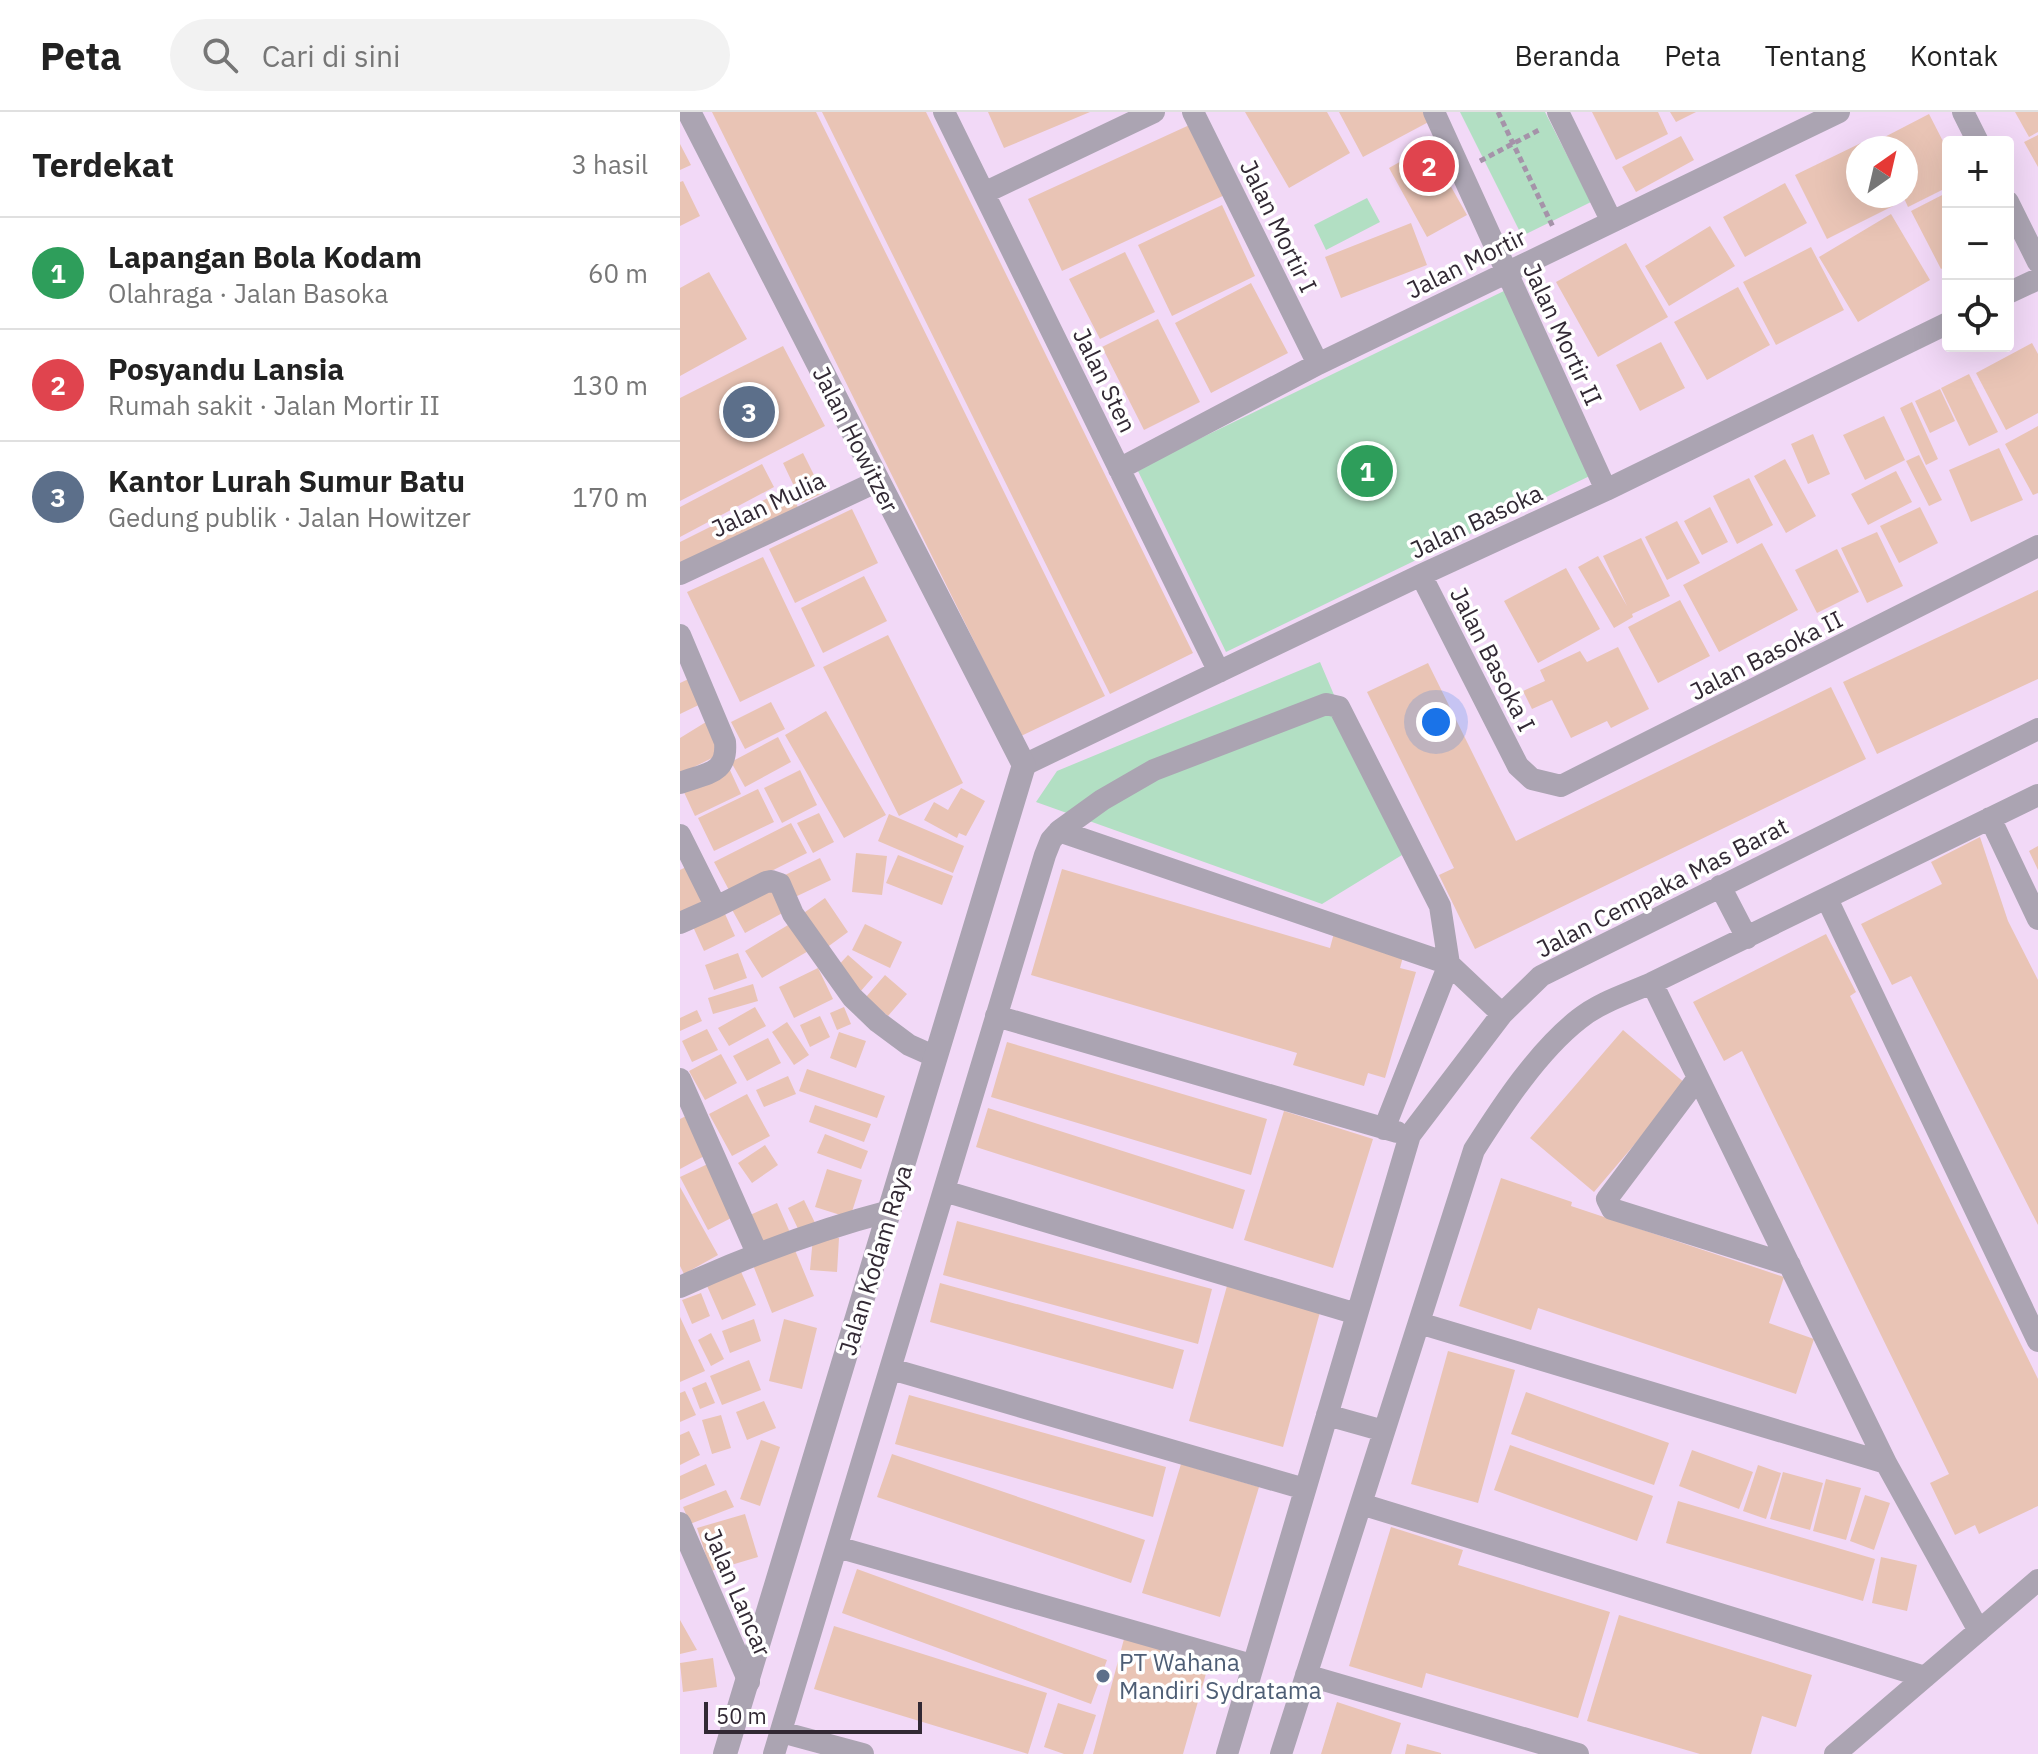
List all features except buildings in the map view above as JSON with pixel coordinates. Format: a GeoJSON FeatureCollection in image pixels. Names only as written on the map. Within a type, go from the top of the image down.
{"type":"FeatureCollection","features":[{"type":"Feature","properties":{"kind":"street","name":"Jalan Sten"},"geometry":{"type":"LineString","coordinates":[[944,112],[1219,672]]}},
{"type":"Feature","properties":{"kind":"street"},"geometry":{"type":"LineString","coordinates":[[984,193],[1154,112]]}},
{"type":"Feature","properties":{"kind":"street","name":"Jalan Mortir I"},"geometry":{"type":"LineString","coordinates":[[1193,112],[1318,364]]}},
{"type":"Feature","properties":{"kind":"street","name":"Jalan Mortir II"},"geometry":{"type":"LineString","coordinates":[[1434,112],[1606,490]]}},
{"type":"Feature","properties":{"kind":"street","name":"Jalan Mortir"},"geometry":{"type":"LineString","coordinates":[[1119,469],[1318,364],[1839,112]]}},
{"type":"Feature","properties":{"kind":"street"},"geometry":{"type":"LineString","coordinates":[[1963,112],[1975,136]]}},
{"type":"Feature","properties":{"kind":"street"},"geometry":{"type":"LineString","coordinates":[[1559,115],[1611,220]]}},
{"type":"Feature","properties":{"kind":"street","name":"Jalan Howitzer"},"geometry":{"type":"LineString","coordinates":[[688,121],[1024,765]]}},
{"type":"Feature","properties":{"kind":"street"},"geometry":{"type":"LineString","coordinates":[[2011,208],[2038,262]]}},
{"type":"Feature","properties":{"kind":"street"},"geometry":{"type":"LineString","coordinates":[[2014,290],[2038,279]]}},
{"type":"Feature","properties":{"kind":"street","name":"Jalan Basoka"},"geometry":{"type":"LineString","coordinates":[[1024,765],[1606,490],[1942,326]]}},
{"type":"Feature","properties":{"kind":"street","name":"Jalan Mulia"},"geometry":{"type":"LineString","coordinates":[[680,574],[878,481]]}},
{"type":"Feature","properties":{"kind":"street","name":"Jalan Basoka II"},"geometry":{"type":"LineString","coordinates":[[1518,766],[1532,779],[1561,786],[1571,784],[2038,546]]}},
{"type":"Feature","properties":{"kind":"street","name":"Jalan Basoka I"},"geometry":{"type":"LineString","coordinates":[[1421,575],[1518,766]]}},
{"type":"Feature","properties":{"kind":"street"},"geometry":{"type":"LineString","coordinates":[[680,635],[725,742],[726,757],[718,770],[680,783]]}},
{"type":"Feature","properties":{"kind":"street"},"geometry":{"type":"LineString","coordinates":[[774,1754],[1045,855],[1059,831],[1102,800],[1154,770],[1326,704],[1339,707],[1440,906],[1449,964],[1384,1129]]}},
{"type":"Feature","properties":{"kind":"street","name":"Jalan Cempaka Mas Barat"},"geometry":{"type":"LineString","coordinates":[[1227,1754],[1410,1135],[1502,1014],[1541,976],[2038,729]]}},
{"type":"Feature","properties":{"kind":"street","name":"Jalan Kodam Raya"},"geometry":{"type":"LineString","coordinates":[[725,1754],[1024,765]]}},
{"type":"Feature","properties":{"kind":"street"},"geometry":{"type":"LineString","coordinates":[[1281,1754],[1474,1150],[1543,1054],[1579,1018],[1605,1003],[1747,938],[2038,795]]}},
{"type":"Feature","properties":{"kind":"street"},"geometry":{"type":"LineString","coordinates":[[1990,818],[2038,919]]}},
{"type":"Feature","properties":{"kind":"street"},"geometry":{"type":"LineString","coordinates":[[1059,831],[1449,964],[1502,1014]]}},
{"type":"Feature","properties":{"kind":"street"},"geometry":{"type":"LineString","coordinates":[[680,835],[716,907]]}},
{"type":"Feature","properties":{"kind":"street"},"geometry":{"type":"LineString","coordinates":[[680,923],[766,882],[780,884],[793,914],[852,997],[909,1045],[936,1057]]}},
{"type":"Feature","properties":{"kind":"street"},"geometry":{"type":"LineString","coordinates":[[1720,886],[1747,938]]}},
{"type":"Feature","properties":{"kind":"street"},"geometry":{"type":"LineString","coordinates":[[1827,899],[2038,1341]]}},
{"type":"Feature","properties":{"kind":"street"},"geometry":{"type":"LineString","coordinates":[[1652,983],[1886,1463],[1979,1631]]}},
{"type":"Feature","properties":{"kind":"street"},"geometry":{"type":"LineString","coordinates":[[996,1016],[1410,1135]]}},
{"type":"Feature","properties":{"kind":"street"},"geometry":{"type":"LineString","coordinates":[[1698,1078],[1607,1199],[1612,1209],[1790,1265]]}},
{"type":"Feature","properties":{"kind":"street"},"geometry":{"type":"LineString","coordinates":[[680,1079],[685,1105],[757,1253]]}},
{"type":"Feature","properties":{"kind":"street"},"geometry":{"type":"LineString","coordinates":[[944,1191],[1357,1314]]}},
{"type":"Feature","properties":{"kind":"street"},"geometry":{"type":"LineString","coordinates":[[680,1287],[757,1253],[890,1211]]}},
{"type":"Feature","properties":{"kind":"street"},"geometry":{"type":"LineString","coordinates":[[1419,1323],[1886,1463]]}},
{"type":"Feature","properties":{"kind":"street"},"geometry":{"type":"LineString","coordinates":[[891,1369],[1305,1489]]}},
{"type":"Feature","properties":{"kind":"street"},"geometry":{"type":"LineString","coordinates":[[1327,1415],[1384,1431]]}},
{"type":"Feature","properties":{"kind":"street"},"geometry":{"type":"LineString","coordinates":[[1361,1504],[1925,1677]]}},
{"type":"Feature","properties":{"kind":"street","name":"Jalan Lancar"},"geometry":{"type":"LineString","coordinates":[[680,1523],[749,1682]]}},
{"type":"Feature","properties":{"kind":"street"},"geometry":{"type":"LineString","coordinates":[[837,1547],[1252,1665]]}},
{"type":"Feature","properties":{"kind":"street"},"geometry":{"type":"LineString","coordinates":[[1835,1754],[2038,1580]]}},
{"type":"Feature","properties":{"kind":"street"},"geometry":{"type":"LineString","coordinates":[[1306,1675],[1578,1754]]}},
{"type":"Feature","properties":{"kind":"street"},"geometry":{"type":"LineString","coordinates":[[781,1732],[863,1754]]}},
{"type":"Feature","properties":{"kind":"path"},"geometry":{"type":"LineString","coordinates":[[1498,112],[1562,245]]}},
{"type":"Feature","properties":{"kind":"path"},"geometry":{"type":"LineString","coordinates":[[1460,171],[1513,144],[1559,115]]}},
{"type":"Feature","properties":{"kind":"green space"},"geometry":{"type":"Polygon","coordinates":[[[1460,112],[1545,112],[1591,202],[1522,236],[1460,112]]]}},
{"type":"Feature","properties":{"kind":"green space"},"geometry":{"type":"Polygon","coordinates":[[[1367,198],[1380,222],[1326,250],[1314,225],[1367,198]]]}},
{"type":"Feature","properties":{"kind":"green space"},"geometry":{"type":"Polygon","coordinates":[[[1508,289],[1598,472],[1226,652],[1137,469],[1508,289]]]}},
{"type":"Feature","properties":{"kind":"green space"},"geometry":{"type":"Polygon","coordinates":[[[1320,662],[1402,855],[1322,904],[1036,802],[1057,771],[1320,662]]]}},
{"type":"Feature","properties":{"kind":"place","name":"Posyandu Lansia"},"geometry":{"type":"Point","coordinates":[1429,166]}},
{"type":"Feature","properties":{"kind":"place","name":"Kantor Lurah Sumur Batu"},"geometry":{"type":"Point","coordinates":[749,412]}},
{"type":"Feature","properties":{"kind":"place","name":"Lapangan Bola Kodam"},"geometry":{"type":"Point","coordinates":[1367,471]}},
{"type":"Feature","properties":{"kind":"place","name":"PT Wahana Mandiri Sydratama"},"geometry":{"type":"Point","coordinates":[1103,1676]}}]}
